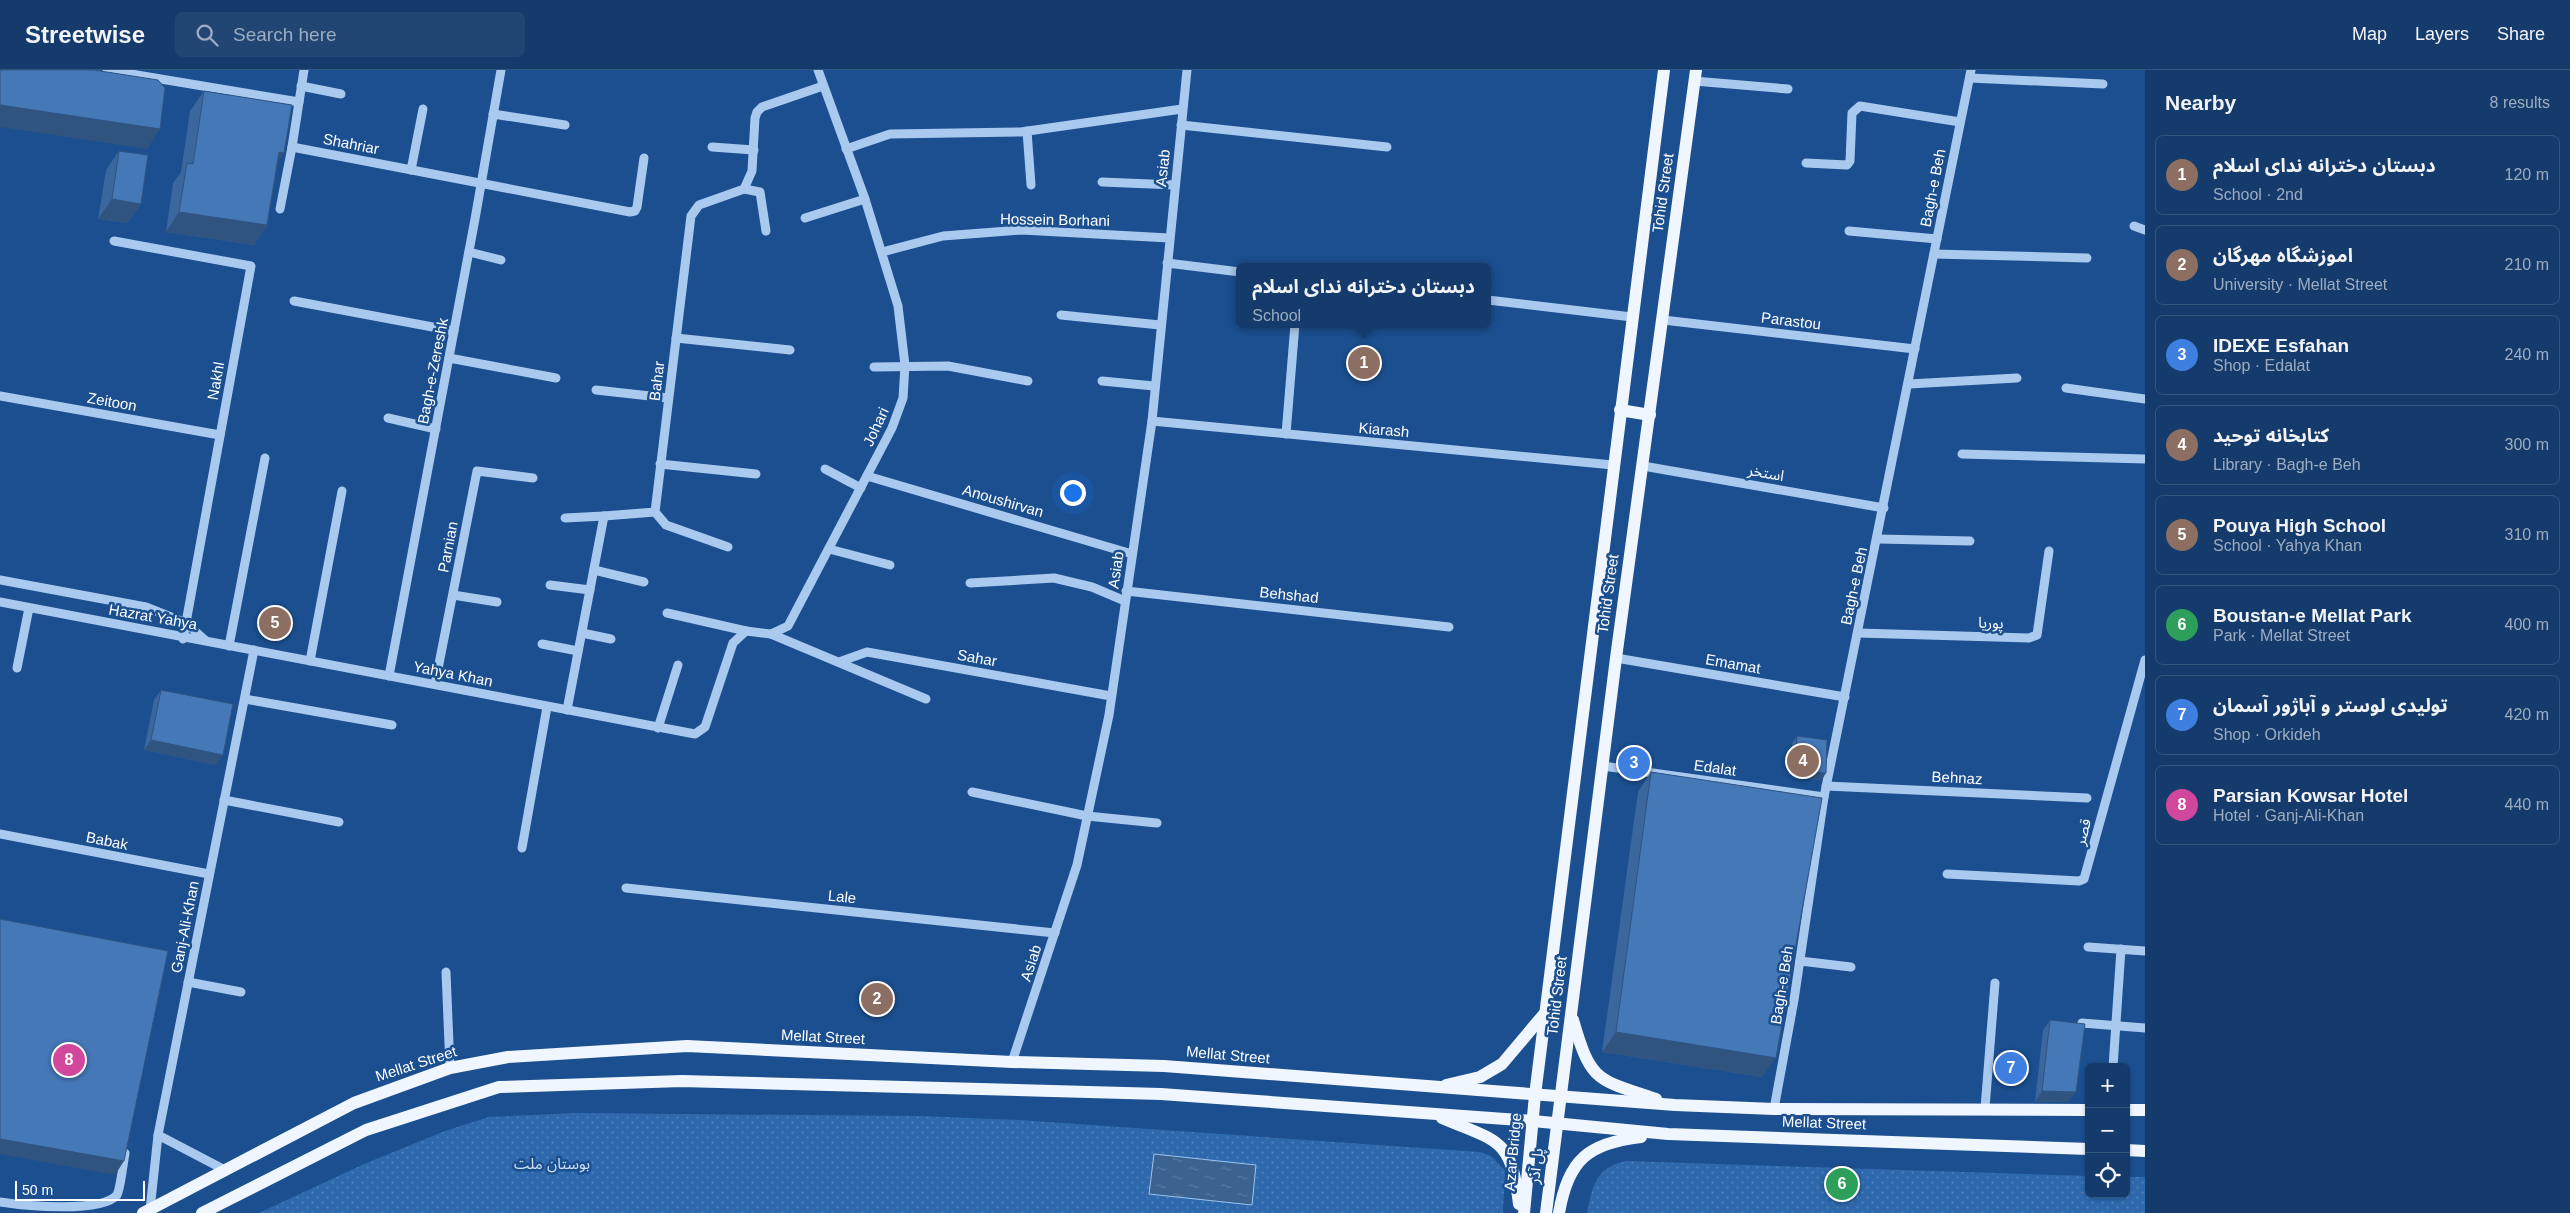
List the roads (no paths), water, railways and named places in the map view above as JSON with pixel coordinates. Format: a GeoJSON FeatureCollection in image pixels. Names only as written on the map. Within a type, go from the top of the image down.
{"type":"FeatureCollection","features":[{"type":"Feature","properties":{"kind":"main road","name":"Tohid Street"},"geometry":{"type":"LineString","coordinates":[[1535,1094],[1664,70]]}},
{"type":"Feature","properties":{"kind":"main road","name":"Tohid Street"},"geometry":{"type":"LineString","coordinates":[[1558,1124],[1616,658],[1695,75]]}},
{"type":"Feature","properties":{"kind":"main road"},"geometry":{"type":"LineString","coordinates":[[1620,410],[1650,415]]}},
{"type":"Feature","properties":{"kind":"main road"},"geometry":{"type":"LineString","coordinates":[[1431,1088],[1480,1077],[1502,1064],[1545,1013]]}},
{"type":"Feature","properties":{"kind":"main road"},"geometry":{"type":"LineString","coordinates":[[1571,1014],[1584,1057],[1595,1073],[1611,1084],[1675,1105]]}},
{"type":"Feature","properties":{"kind":"main road","name":"Mellat Street"},"geometry":{"type":"LineString","coordinates":[[147,1211],[354,1103],[450,1068],[508,1057],[687,1046],[1012,1062],[1164,1066],[1431,1088],[1675,1105],[1774,1109],[1985,1108],[2085,1110]]}},
{"type":"Feature","properties":{"kind":"main road"},"geometry":{"type":"LineString","coordinates":[[202,1213],[366,1130],[499,1087],[682,1081],[1161,1094],[1532,1121]]}},
{"type":"Feature","properties":{"kind":"main road","name":"Azar Bridge"},"geometry":{"type":"LineString","coordinates":[[1522,1213],[1535,1094]]}},
{"type":"Feature","properties":{"kind":"main road"},"geometry":{"type":"LineString","coordinates":[[2130,1110],[2145,1110]]}},
{"type":"Feature","properties":{"kind":"main road"},"geometry":{"type":"LineString","coordinates":[[1433,1114],[1490,1138],[1502,1146],[1511,1159],[1522,1213]]}},
{"type":"Feature","properties":{"kind":"main road","name":"Mellat Street"},"geometry":{"type":"LineString","coordinates":[[1532,1121],[1668,1134],[2085,1149]]}},
{"type":"Feature","properties":{"kind":"main road","name":"پل آذر"},"geometry":{"type":"LineString","coordinates":[[1546,1213],[1558,1124]]}},
{"type":"Feature","properties":{"kind":"main road"},"geometry":{"type":"LineString","coordinates":[[1559,1213],[1567,1178],[1580,1159],[1597,1148],[1617,1140],[1668,1134]]}},
{"type":"Feature","properties":{"kind":"main road"},"geometry":{"type":"LineString","coordinates":[[2130,1150],[2145,1151]]}},
{"type":"Feature","properties":{"kind":"street"},"geometry":{"type":"LineString","coordinates":[[107,70],[299,102]]}},
{"type":"Feature","properties":{"kind":"street"},"geometry":{"type":"LineString","coordinates":[[280,209],[304,70]]}},
{"type":"Feature","properties":{"kind":"street","name":"Bagh-e-Zereshk"},"geometry":{"type":"LineString","coordinates":[[389,676],[482,183],[501,70]]}},
{"type":"Feature","properties":{"kind":"street","name":"Johari"},"geometry":{"type":"LineString","coordinates":[[771,634],[788,626],[892,428],[903,398],[905,365],[898,306],[865,199],[818,70]]}},
{"type":"Feature","properties":{"kind":"street","name":"Asiab"},"geometry":{"type":"LineString","coordinates":[[1012,1062],[1077,865],[1111,696],[1152,422],[1160,325],[1187,70]]}},
{"type":"Feature","properties":{"kind":"street"},"geometry":{"type":"LineString","coordinates":[[1970,74],[2103,84]]}},
{"type":"Feature","properties":{"kind":"street","name":"Bagh-e Beh"},"geometry":{"type":"LineString","coordinates":[[1774,1109],[1800,960],[1826,786],[1878,539],[1970,74]]}},
{"type":"Feature","properties":{"kind":"street"},"geometry":{"type":"LineString","coordinates":[[1695,75],[1788,89]]}},
{"type":"Feature","properties":{"kind":"street"},"geometry":{"type":"LineString","coordinates":[[302,86],[341,94]]}},
{"type":"Feature","properties":{"kind":"street"},"geometry":{"type":"LineString","coordinates":[[766,231],[760,192],[744,189],[752,171],[754,118],[762,107],[823,86]]}},
{"type":"Feature","properties":{"kind":"street"},"geometry":{"type":"LineString","coordinates":[[1806,162],[1847,165],[1850,161],[1852,113],[1860,106],[1960,122]]}},
{"type":"Feature","properties":{"kind":"street"},"geometry":{"type":"LineString","coordinates":[[411,170],[423,108]]}},
{"type":"Feature","properties":{"kind":"street"},"geometry":{"type":"LineString","coordinates":[[846,149],[890,134],[1027,131],[1182,109]]}},
{"type":"Feature","properties":{"kind":"street"},"geometry":{"type":"LineString","coordinates":[[493,114],[565,125]]}},
{"type":"Feature","properties":{"kind":"street"},"geometry":{"type":"LineString","coordinates":[[1181,124],[1386,147]]}},
{"type":"Feature","properties":{"kind":"street"},"geometry":{"type":"LineString","coordinates":[[1027,131],[1031,185]]}},
{"type":"Feature","properties":{"kind":"street","name":"Shahriar"},"geometry":{"type":"LineString","coordinates":[[292,147],[630,212],[635,211],[637,207],[644,158]]}},
{"type":"Feature","properties":{"kind":"street"},"geometry":{"type":"LineString","coordinates":[[712,147],[754,150]]}},
{"type":"Feature","properties":{"kind":"street"},"geometry":{"type":"LineString","coordinates":[[1102,182],[1175,185]]}},
{"type":"Feature","properties":{"kind":"street","name":"Bahar"},"geometry":{"type":"LineString","coordinates":[[655,512],[691,216],[699,205],[744,189]]}},
{"type":"Feature","properties":{"kind":"street"},"geometry":{"type":"LineString","coordinates":[[804,218],[865,199]]}},
{"type":"Feature","properties":{"kind":"street"},"geometry":{"type":"LineString","coordinates":[[2134,226],[2145,230]]}},
{"type":"Feature","properties":{"kind":"street","name":"Hossein Borhani"},"geometry":{"type":"LineString","coordinates":[[882,252],[943,236],[1022,230],[1169,238]]}},
{"type":"Feature","properties":{"kind":"street"},"geometry":{"type":"LineString","coordinates":[[1850,230],[1937,239]]}},
{"type":"Feature","properties":{"kind":"street","name":"Nakhl"},"geometry":{"type":"LineString","coordinates":[[114,241],[250,266],[183,639]]}},
{"type":"Feature","properties":{"kind":"street"},"geometry":{"type":"LineString","coordinates":[[469,252],[501,260]]}},
{"type":"Feature","properties":{"kind":"street"},"geometry":{"type":"LineString","coordinates":[[1934,254],[2087,258]]}},
{"type":"Feature","properties":{"kind":"street"},"geometry":{"type":"LineString","coordinates":[[1167,263],[1236,272]]}},
{"type":"Feature","properties":{"kind":"street"},"geometry":{"type":"LineString","coordinates":[[1491,300],[1632,317]]}},
{"type":"Feature","properties":{"kind":"street"},"geometry":{"type":"LineString","coordinates":[[294,301],[454,331]]}},
{"type":"Feature","properties":{"kind":"street"},"geometry":{"type":"LineString","coordinates":[[1061,315],[1160,325]]}},
{"type":"Feature","properties":{"kind":"street","name":"Parastou"},"geometry":{"type":"LineString","coordinates":[[1663,320],[1916,349]]}},
{"type":"Feature","properties":{"kind":"street"},"geometry":{"type":"LineString","coordinates":[[1286,434],[1295,328]]}},
{"type":"Feature","properties":{"kind":"street"},"geometry":{"type":"LineString","coordinates":[[676,338],[790,350]]}},
{"type":"Feature","properties":{"kind":"street"},"geometry":{"type":"LineString","coordinates":[[449,358],[556,378]]}},
{"type":"Feature","properties":{"kind":"street"},"geometry":{"type":"LineString","coordinates":[[874,367],[905,365],[948,366],[1028,381]]}},
{"type":"Feature","properties":{"kind":"street"},"geometry":{"type":"LineString","coordinates":[[1909,384],[2017,378]]}},
{"type":"Feature","properties":{"kind":"street"},"geometry":{"type":"LineString","coordinates":[[1102,381],[1154,386]]}},
{"type":"Feature","properties":{"kind":"street"},"geometry":{"type":"LineString","coordinates":[[2066,388],[2145,399]]}},
{"type":"Feature","properties":{"kind":"street"},"geometry":{"type":"LineString","coordinates":[[596,390],[668,398]]}},
{"type":"Feature","properties":{"kind":"street","name":"Zeitoon"},"geometry":{"type":"LineString","coordinates":[[0,396],[220,435]]}},
{"type":"Feature","properties":{"kind":"street"},"geometry":{"type":"LineString","coordinates":[[388,418],[436,429]]}},
{"type":"Feature","properties":{"kind":"street","name":"Kiarash"},"geometry":{"type":"LineString","coordinates":[[1152,422],[1613,465]]}},
{"type":"Feature","properties":{"kind":"street"},"geometry":{"type":"LineString","coordinates":[[1962,454],[2145,459]]}},
{"type":"Feature","properties":{"kind":"street"},"geometry":{"type":"LineString","coordinates":[[229,646],[265,458]]}},
{"type":"Feature","properties":{"kind":"street"},"geometry":{"type":"LineString","coordinates":[[660,464],[756,474]]}},
{"type":"Feature","properties":{"kind":"street","name":"استخر"},"geometry":{"type":"LineString","coordinates":[[1643,466],[1884,508]]}},
{"type":"Feature","properties":{"kind":"street"},"geometry":{"type":"LineString","coordinates":[[825,469],[861,488]]}},
{"type":"Feature","properties":{"kind":"street","name":"Parnian"},"geometry":{"type":"LineString","coordinates":[[435,684],[477,471],[533,478]]}},
{"type":"Feature","properties":{"kind":"street","name":"Anoushirvan"},"geometry":{"type":"LineString","coordinates":[[867,476],[1132,554]]}},
{"type":"Feature","properties":{"kind":"street"},"geometry":{"type":"LineString","coordinates":[[310,661],[342,491]]}},
{"type":"Feature","properties":{"kind":"street"},"geometry":{"type":"LineString","coordinates":[[565,518],[655,512],[666,525],[728,547]]}},
{"type":"Feature","properties":{"kind":"street"},"geometry":{"type":"LineString","coordinates":[[567,710],[604,516]]}},
{"type":"Feature","properties":{"kind":"street"},"geometry":{"type":"LineString","coordinates":[[1878,539],[1970,540]]}},
{"type":"Feature","properties":{"kind":"street"},"geometry":{"type":"LineString","coordinates":[[829,548],[890,565]]}},
{"type":"Feature","properties":{"kind":"street","name":"پوریا"},"geometry":{"type":"LineString","coordinates":[[1858,633],[2029,638],[2037,635],[2049,551]]}},
{"type":"Feature","properties":{"kind":"street"},"geometry":{"type":"LineString","coordinates":[[594,570],[644,582]]}},
{"type":"Feature","properties":{"kind":"street"},"geometry":{"type":"LineString","coordinates":[[970,583],[1054,578],[1092,587],[1125,601]]}},
{"type":"Feature","properties":{"kind":"street","name":"Hazrat Yahya"},"geometry":{"type":"LineString","coordinates":[[0,580],[146,607],[186,623],[206,640]]}},
{"type":"Feature","properties":{"kind":"street"},"geometry":{"type":"LineString","coordinates":[[550,585],[590,590]]}},
{"type":"Feature","properties":{"kind":"street","name":"Behshad"},"geometry":{"type":"LineString","coordinates":[[1126,591],[1448,627]]}},
{"type":"Feature","properties":{"kind":"street"},"geometry":{"type":"LineString","coordinates":[[453,595],[497,602]]}},
{"type":"Feature","properties":{"kind":"street","name":"Hazrat Yahya"},"geometry":{"type":"LineString","coordinates":[[0,602],[183,639],[206,640]]}},
{"type":"Feature","properties":{"kind":"street"},"geometry":{"type":"LineString","coordinates":[[17,668],[29,608]]}},
{"type":"Feature","properties":{"kind":"street"},"geometry":{"type":"LineString","coordinates":[[667,613],[746,631],[771,634],[926,699]]}},
{"type":"Feature","properties":{"kind":"street","name":"Yahya Khan"},"geometry":{"type":"LineString","coordinates":[[206,640],[229,646],[695,734],[705,727],[734,643],[746,631]]}},
{"type":"Feature","properties":{"kind":"street"},"geometry":{"type":"LineString","coordinates":[[582,633],[611,639]]}},
{"type":"Feature","properties":{"kind":"street"},"geometry":{"type":"LineString","coordinates":[[542,644],[578,651]]}},
{"type":"Feature","properties":{"kind":"street","name":"Ganj-Ali-Khan"},"geometry":{"type":"LineString","coordinates":[[147,1211],[158,1135],[254,650]]}},
{"type":"Feature","properties":{"kind":"street","name":"Sahar"},"geometry":{"type":"LineString","coordinates":[[839,662],[867,652],[1111,696]]}},
{"type":"Feature","properties":{"kind":"street","name":"Emamat"},"geometry":{"type":"LineString","coordinates":[[1616,658],[1845,697]]}},
{"type":"Feature","properties":{"kind":"street","name":"قصر"},"geometry":{"type":"LineString","coordinates":[[1947,874],[2079,881],[2084,879],[2145,660]]}},
{"type":"Feature","properties":{"kind":"street"},"geometry":{"type":"LineString","coordinates":[[658,728],[678,665]]}},
{"type":"Feature","properties":{"kind":"street"},"geometry":{"type":"LineString","coordinates":[[245,699],[392,725]]}},
{"type":"Feature","properties":{"kind":"street"},"geometry":{"type":"LineString","coordinates":[[522,848],[548,706]]}},
{"type":"Feature","properties":{"kind":"street","name":"Edalat"},"geometry":{"type":"LineString","coordinates":[[1603,766],[1824,797]]}},
{"type":"Feature","properties":{"kind":"street","name":"Behnaz"},"geometry":{"type":"LineString","coordinates":[[1826,786],[2087,798]]}},
{"type":"Feature","properties":{"kind":"street"},"geometry":{"type":"LineString","coordinates":[[972,792],[1087,816],[1157,823]]}},
{"type":"Feature","properties":{"kind":"street"},"geometry":{"type":"LineString","coordinates":[[224,800],[339,822]]}},
{"type":"Feature","properties":{"kind":"street","name":"Babak"},"geometry":{"type":"LineString","coordinates":[[0,834],[209,874]]}},
{"type":"Feature","properties":{"kind":"street","name":"Lale"},"geometry":{"type":"LineString","coordinates":[[626,888],[1055,933]]}},
{"type":"Feature","properties":{"kind":"street"},"geometry":{"type":"LineString","coordinates":[[2088,947],[2145,951]]}},
{"type":"Feature","properties":{"kind":"street"},"geometry":{"type":"LineString","coordinates":[[2113,1063],[2121,950]]}},
{"type":"Feature","properties":{"kind":"street"},"geometry":{"type":"LineString","coordinates":[[1800,960],[1851,967]]}},
{"type":"Feature","properties":{"kind":"street"},"geometry":{"type":"LineString","coordinates":[[446,972],[450,1068]]}},
{"type":"Feature","properties":{"kind":"street"},"geometry":{"type":"LineString","coordinates":[[188,982],[241,992]]}},
{"type":"Feature","properties":{"kind":"street"},"geometry":{"type":"LineString","coordinates":[[1985,1108],[1995,983]]}},
{"type":"Feature","properties":{"kind":"street"},"geometry":{"type":"LineString","coordinates":[[2082,1023],[2145,1028]]}},
{"type":"Feature","properties":{"kind":"street"},"geometry":{"type":"LineString","coordinates":[[158,1135],[225,1170]]}},
{"type":"Feature","properties":{"kind":"street"},"geometry":{"type":"LineString","coordinates":[[0,1202],[70,1212],[108,1203],[117,1195],[127,1139]]}},
{"type":"Feature","properties":{"kind":"water"},"geometry":{"type":"Polygon","coordinates":[[[1154,1154],[1256,1165],[1252,1205],[1149,1194],[1154,1154]]]}},
{"type":"Feature","properties":{"kind":"place","name":"دبستان دخترانه ندای اسلام"},"geometry":{"type":"Point","coordinates":[1364,363]}},
{"type":"Feature","properties":{"kind":"place","name":"Pouya High School"},"geometry":{"type":"Point","coordinates":[275,623]}},
{"type":"Feature","properties":{"kind":"place","name":"کتابخانه توحید"},"geometry":{"type":"Point","coordinates":[1803,761]}},
{"type":"Feature","properties":{"kind":"place","name":"IDEXE Esfahan"},"geometry":{"type":"Point","coordinates":[1634,763]}},
{"type":"Feature","properties":{"kind":"place","name":"اموزشگاه مهرگان"},"geometry":{"type":"Point","coordinates":[877,999]}},
{"type":"Feature","properties":{"kind":"place","name":"Parsian Kowsar Hotel"},"geometry":{"type":"Point","coordinates":[69,1060]}},
{"type":"Feature","properties":{"kind":"place","name":"تولیدی لوستر و آباژور آسمان"},"geometry":{"type":"Point","coordinates":[2011,1068]}},
{"type":"Feature","properties":{"kind":"place","name":"Boustan-e Mellat Park"},"geometry":{"type":"Point","coordinates":[1842,1184]}},
{"type":"Feature","properties":{"kind":"park label","name":"بوستان ملت"},"geometry":{"type":"Point","coordinates":[552,1164]}}]}
